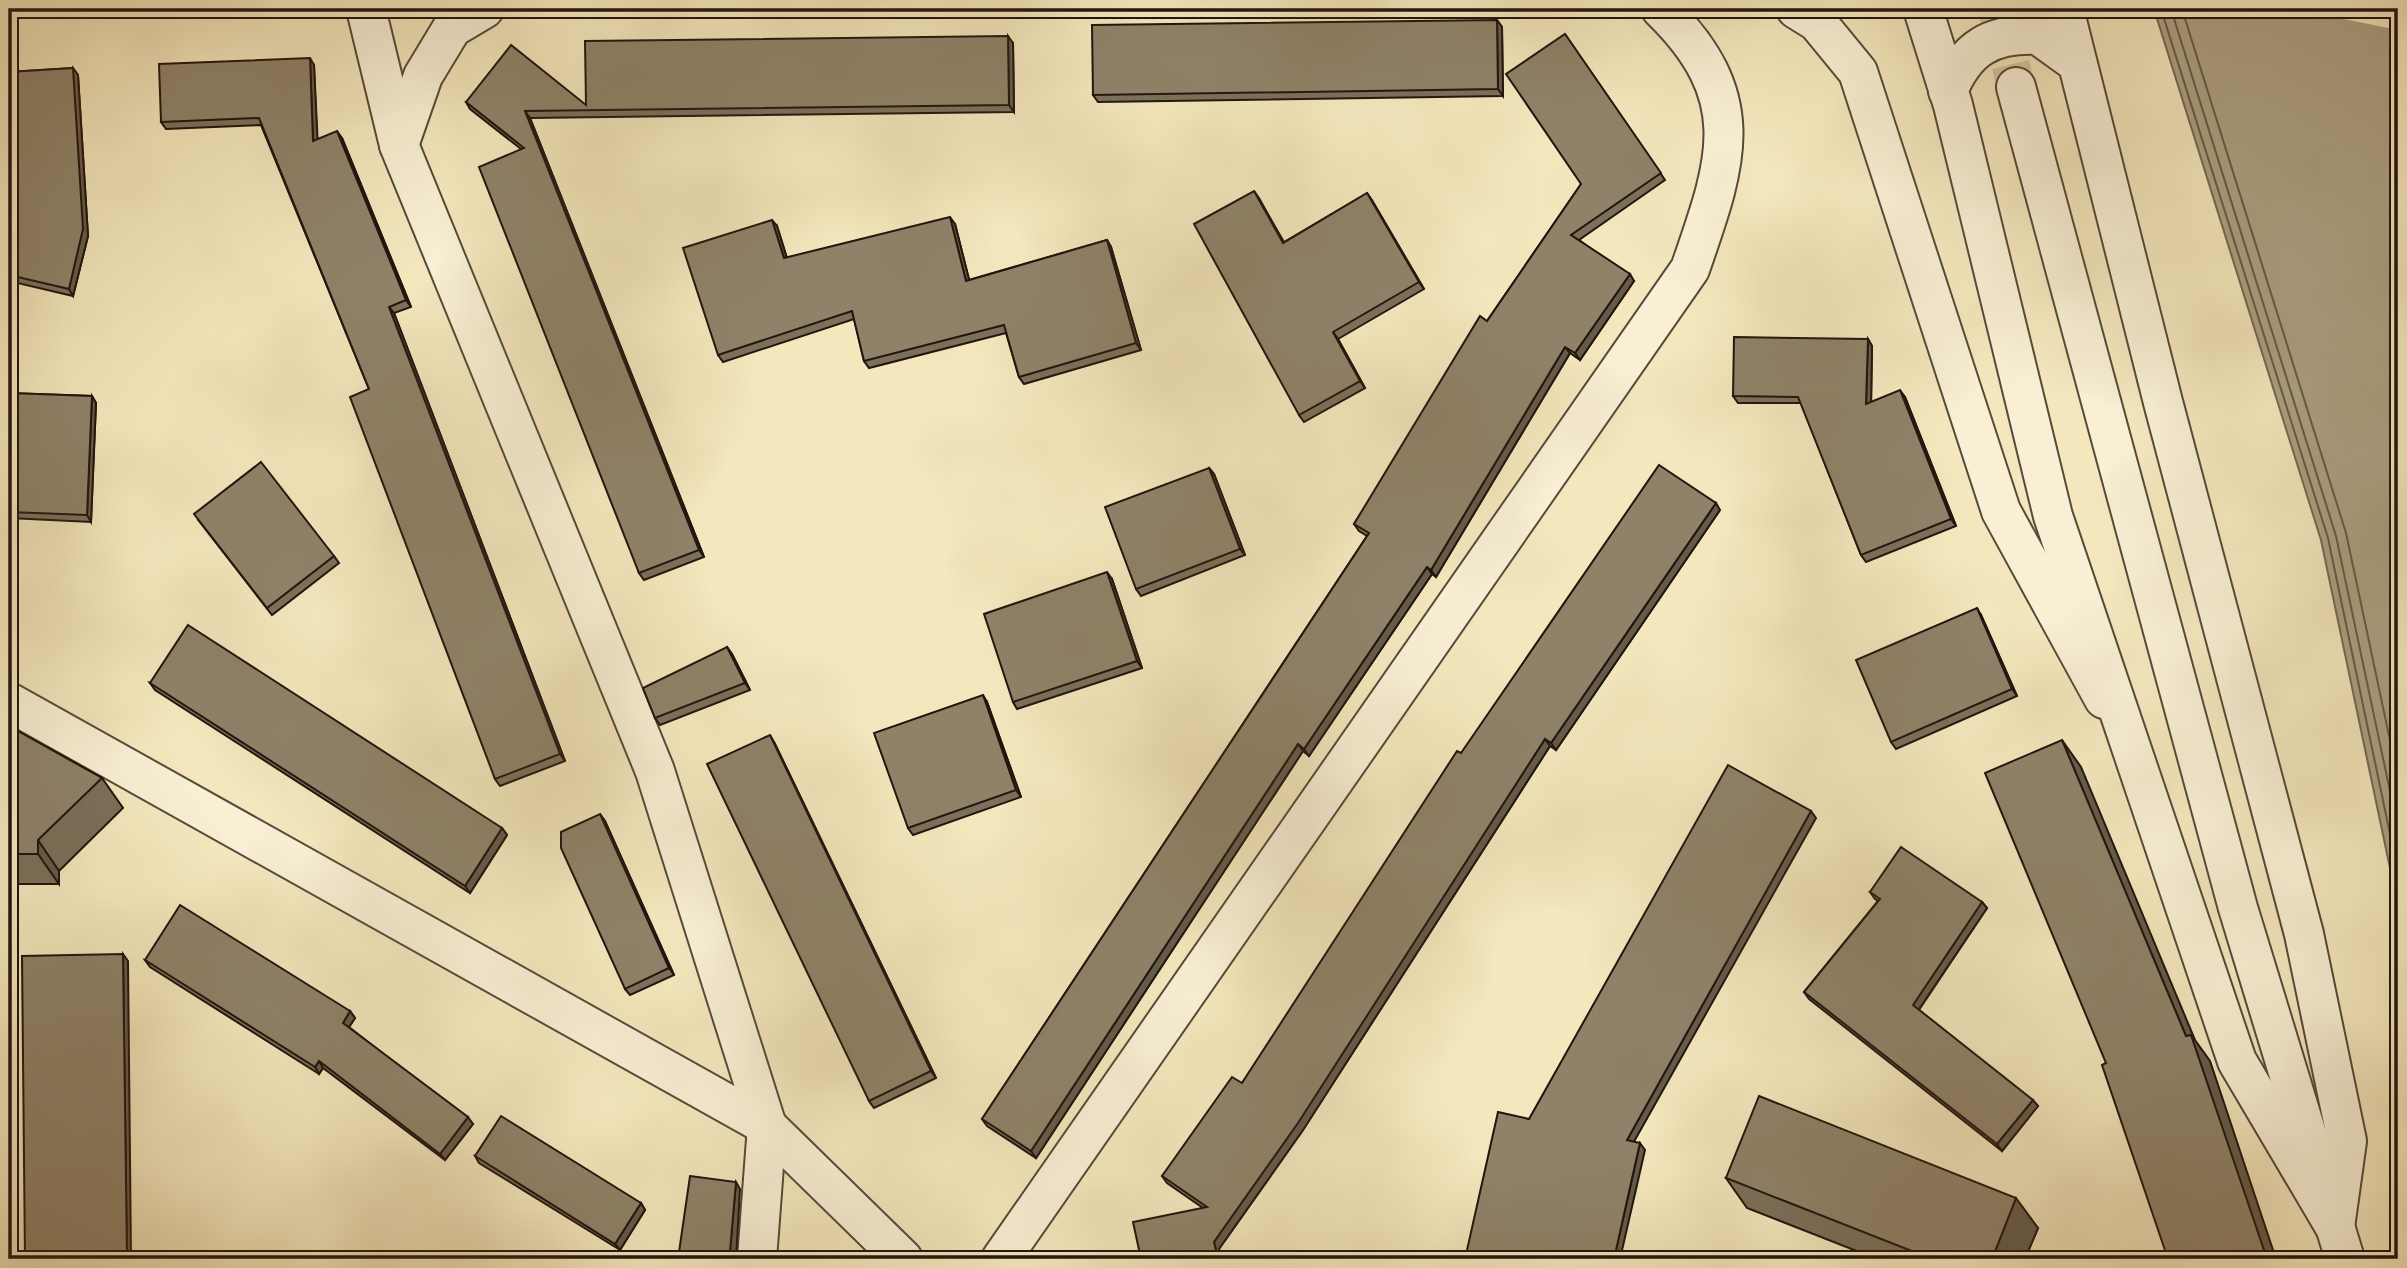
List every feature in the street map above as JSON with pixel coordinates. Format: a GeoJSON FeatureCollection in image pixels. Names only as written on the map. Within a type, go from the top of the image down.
{"type":"FeatureCollection","features":[{"type":"Feature","properties":{"kind":"street"},"geometry":{"type":"LineString","coordinates":[[366,9],[399,145],[655,771],[767,1126],[757,1259]]}},
{"type":"Feature","properties":{"kind":"street"},"geometry":{"type":"LineString","coordinates":[[399,145],[423,76],[452,28],[484,9]]}},
{"type":"Feature","properties":{"kind":"street"},"geometry":{"type":"LineString","coordinates":[[1002,1259],[1690,269],[1719,186],[1725,122],[1710,72],[1676,24],[1661,9]]}},
{"type":"Feature","properties":{"kind":"street"},"geometry":{"type":"LineString","coordinates":[[1796,9],[1817,22],[1858,72],[2001,511],[2132,750]]}},
{"type":"Feature","properties":{"kind":"street"},"geometry":{"type":"LineString","coordinates":[[1923,9],[1948,91],[2053,516],[2237,1061],[2340,1243]]}},
{"type":"Feature","properties":{"kind":"street"},"geometry":{"type":"LineString","coordinates":[[2064,9],[2304,934],[2347,1141],[2340,1243]]}},
{"type":"Feature","properties":{"kind":"street"},"geometry":{"type":"LineString","coordinates":[[1948,91],[1959,65],[1977,49],[1999,38],[2038,35],[2077,63]]}},
{"type":"Feature","properties":{"kind":"street"},"geometry":{"type":"LineString","coordinates":[[2016,87],[2238,908],[2340,1243]]}},
{"type":"Feature","properties":{"kind":"street"},"geometry":{"type":"LineString","coordinates":[[9,702],[767,1126],[903,1259]]}},
{"type":"Feature","properties":{"kind":"water"},"geometry":{"type":"Polygon","coordinates":[[[2154,9],[2398,9],[2398,906],[2321,540],[2154,9]]]}},
{"type":"Feature","properties":{"kind":"pier"},"geometry":{"type":"Polygon","coordinates":[[[2295,9],[2398,9],[2398,30],[2295,9]]]}},
{"type":"Feature","properties":{"kind":"building"},"geometry":{"type":"Polygon","coordinates":[[[1497,20],[1498,89],[1093,95],[1092,25],[1497,20]]]}},
{"type":"Feature","properties":{"kind":"building"},"geometry":{"type":"Polygon","coordinates":[[[1565,34],[1661,173],[1571,235],[1630,274],[1575,353],[1565,347],[1431,570],[1427,567],[1304,749],[1298,744],[1031,1151],[982,1119],[1369,533],[1354,524],[1480,316],[1487,321],[1581,184],[1506,74],[1565,34]]]}},
{"type":"Feature","properties":{"kind":"building"},"geometry":{"type":"Polygon","coordinates":[[[1008,36],[1009,105],[525,111],[699,550],[639,573],[479,167],[524,148],[466,102],[511,45],[586,105],[585,41],[1008,36]]]}},
{"type":"Feature","properties":{"kind":"building"},"geometry":{"type":"Polygon","coordinates":[[[310,58],[313,141],[337,131],[406,300],[389,307],[560,754],[495,779],[350,397],[369,389],[259,118],[161,122],[159,64],[310,58]]]}},
{"type":"Feature","properties":{"kind":"building"},"geometry":{"type":"Polygon","coordinates":[[[73,68],[83,229],[69,289],[9,275],[9,232],[14,211],[9,212],[9,72],[73,68]]]}},
{"type":"Feature","properties":{"kind":"building"},"geometry":{"type":"Polygon","coordinates":[[[1254,191],[1283,243],[1367,193],[1419,282],[1333,332],[1360,381],[1299,415],[1194,224],[1254,191]]]}},
{"type":"Feature","properties":{"kind":"building"},"geometry":{"type":"Polygon","coordinates":[[[950,217],[966,281],[1107,240],[1136,343],[1019,377],[1004,325],[864,361],[852,311],[718,355],[683,248],[772,220],[784,258],[950,217]]]}},
{"type":"Feature","properties":{"kind":"building"},"geometry":{"type":"Polygon","coordinates":[[[1734,337],[1868,339],[1866,404],[1900,390],[1951,519],[1861,555],[1798,397],[1733,396],[1734,337]]]}},
{"type":"Feature","properties":{"kind":"building"},"geometry":{"type":"Polygon","coordinates":[[[9,393],[92,396],[87,515],[9,512],[9,393]]]}},
{"type":"Feature","properties":{"kind":"building"},"geometry":{"type":"Polygon","coordinates":[[[261,462],[334,556],[267,608],[194,514],[261,462]]]}},
{"type":"Feature","properties":{"kind":"building"},"geometry":{"type":"Polygon","coordinates":[[[1659,465],[1716,503],[1551,743],[1545,739],[1298,1123],[1214,1242],[1218,1259],[1141,1259],[1133,1222],[1207,1207],[1162,1176],[1232,1077],[1242,1083],[1457,751],[1461,753],[1659,465]]]}},
{"type":"Feature","properties":{"kind":"building"},"geometry":{"type":"Polygon","coordinates":[[[1209,468],[1240,549],[1136,589],[1105,507],[1209,468]]]}},
{"type":"Feature","properties":{"kind":"building"},"geometry":{"type":"Polygon","coordinates":[[[1107,572],[1137,661],[1013,702],[984,614],[1107,572]]]}},
{"type":"Feature","properties":{"kind":"building"},"geometry":{"type":"Polygon","coordinates":[[[1977,608],[2012,689],[1891,742],[1856,660],[1977,608]]]}},
{"type":"Feature","properties":{"kind":"building"},"geometry":{"type":"Polygon","coordinates":[[[188,625],[502,828],[465,886],[150,683],[188,625]]]}},
{"type":"Feature","properties":{"kind":"building"},"geometry":{"type":"Polygon","coordinates":[[[727,647],[745,683],[655,718],[643,688],[727,647]]]}},
{"type":"Feature","properties":{"kind":"building"},"geometry":{"type":"Polygon","coordinates":[[[983,695],[1016,790],[908,828],[874,733],[983,695]]]}},
{"type":"Feature","properties":{"kind":"building"},"geometry":{"type":"Polygon","coordinates":[[[9,726],[102,778],[38,840],[38,854],[9,854],[9,726]]]}},
{"type":"Feature","properties":{"kind":"building"},"geometry":{"type":"Polygon","coordinates":[[[770,735],[931,1071],[869,1101],[707,764],[770,735]]]}},
{"type":"Feature","properties":{"kind":"building"},"geometry":{"type":"Polygon","coordinates":[[[2062,740],[2186,1036],[2191,1035],[2267,1259],[2168,1259],[2102,1065],[2106,1063],[1985,773],[2062,740]]]}},
{"type":"Feature","properties":{"kind":"building"},"geometry":{"type":"Polygon","coordinates":[[[1728,765],[1811,811],[1627,1140],[1640,1143],[1614,1259],[1465,1259],[1498,1112],[1529,1119],[1728,765]]]}},
{"type":"Feature","properties":{"kind":"building"},"geometry":{"type":"Polygon","coordinates":[[[600,814],[669,968],[625,989],[561,848],[561,832],[600,814]]]}},
{"type":"Feature","properties":{"kind":"building"},"geometry":{"type":"Polygon","coordinates":[[[1901,847],[1982,902],[1913,1005],[2033,1100],[1997,1144],[1804,992],[1880,899],[1870,892],[1901,847]]]}},
{"type":"Feature","properties":{"kind":"building"},"geometry":{"type":"Polygon","coordinates":[[[180,905],[350,1011],[343,1023],[468,1117],[440,1154],[319,1061],[315,1067],[145,960],[180,905]]]}},
{"type":"Feature","properties":{"kind":"building"},"geometry":{"type":"Polygon","coordinates":[[[123,954],[127,1259],[25,1259],[22,956],[123,954]]]}},
{"type":"Feature","properties":{"kind":"building"},"geometry":{"type":"Polygon","coordinates":[[[1759,1096],[2016,1198],[1992,1259],[1932,1259],[1726,1178],[1759,1096]]]}},
{"type":"Feature","properties":{"kind":"building"},"geometry":{"type":"Polygon","coordinates":[[[501,1116],[641,1203],[615,1244],[475,1156],[501,1116]]]}},
{"type":"Feature","properties":{"kind":"building"},"geometry":{"type":"Polygon","coordinates":[[[690,1176],[736,1182],[730,1251],[733,1259],[678,1259],[690,1176]]]}},
{"type":"Feature","properties":{"kind":"tunnel"},"geometry":{"type":"LineString","coordinates":[[1997,9],[2016,87]]}}]}
